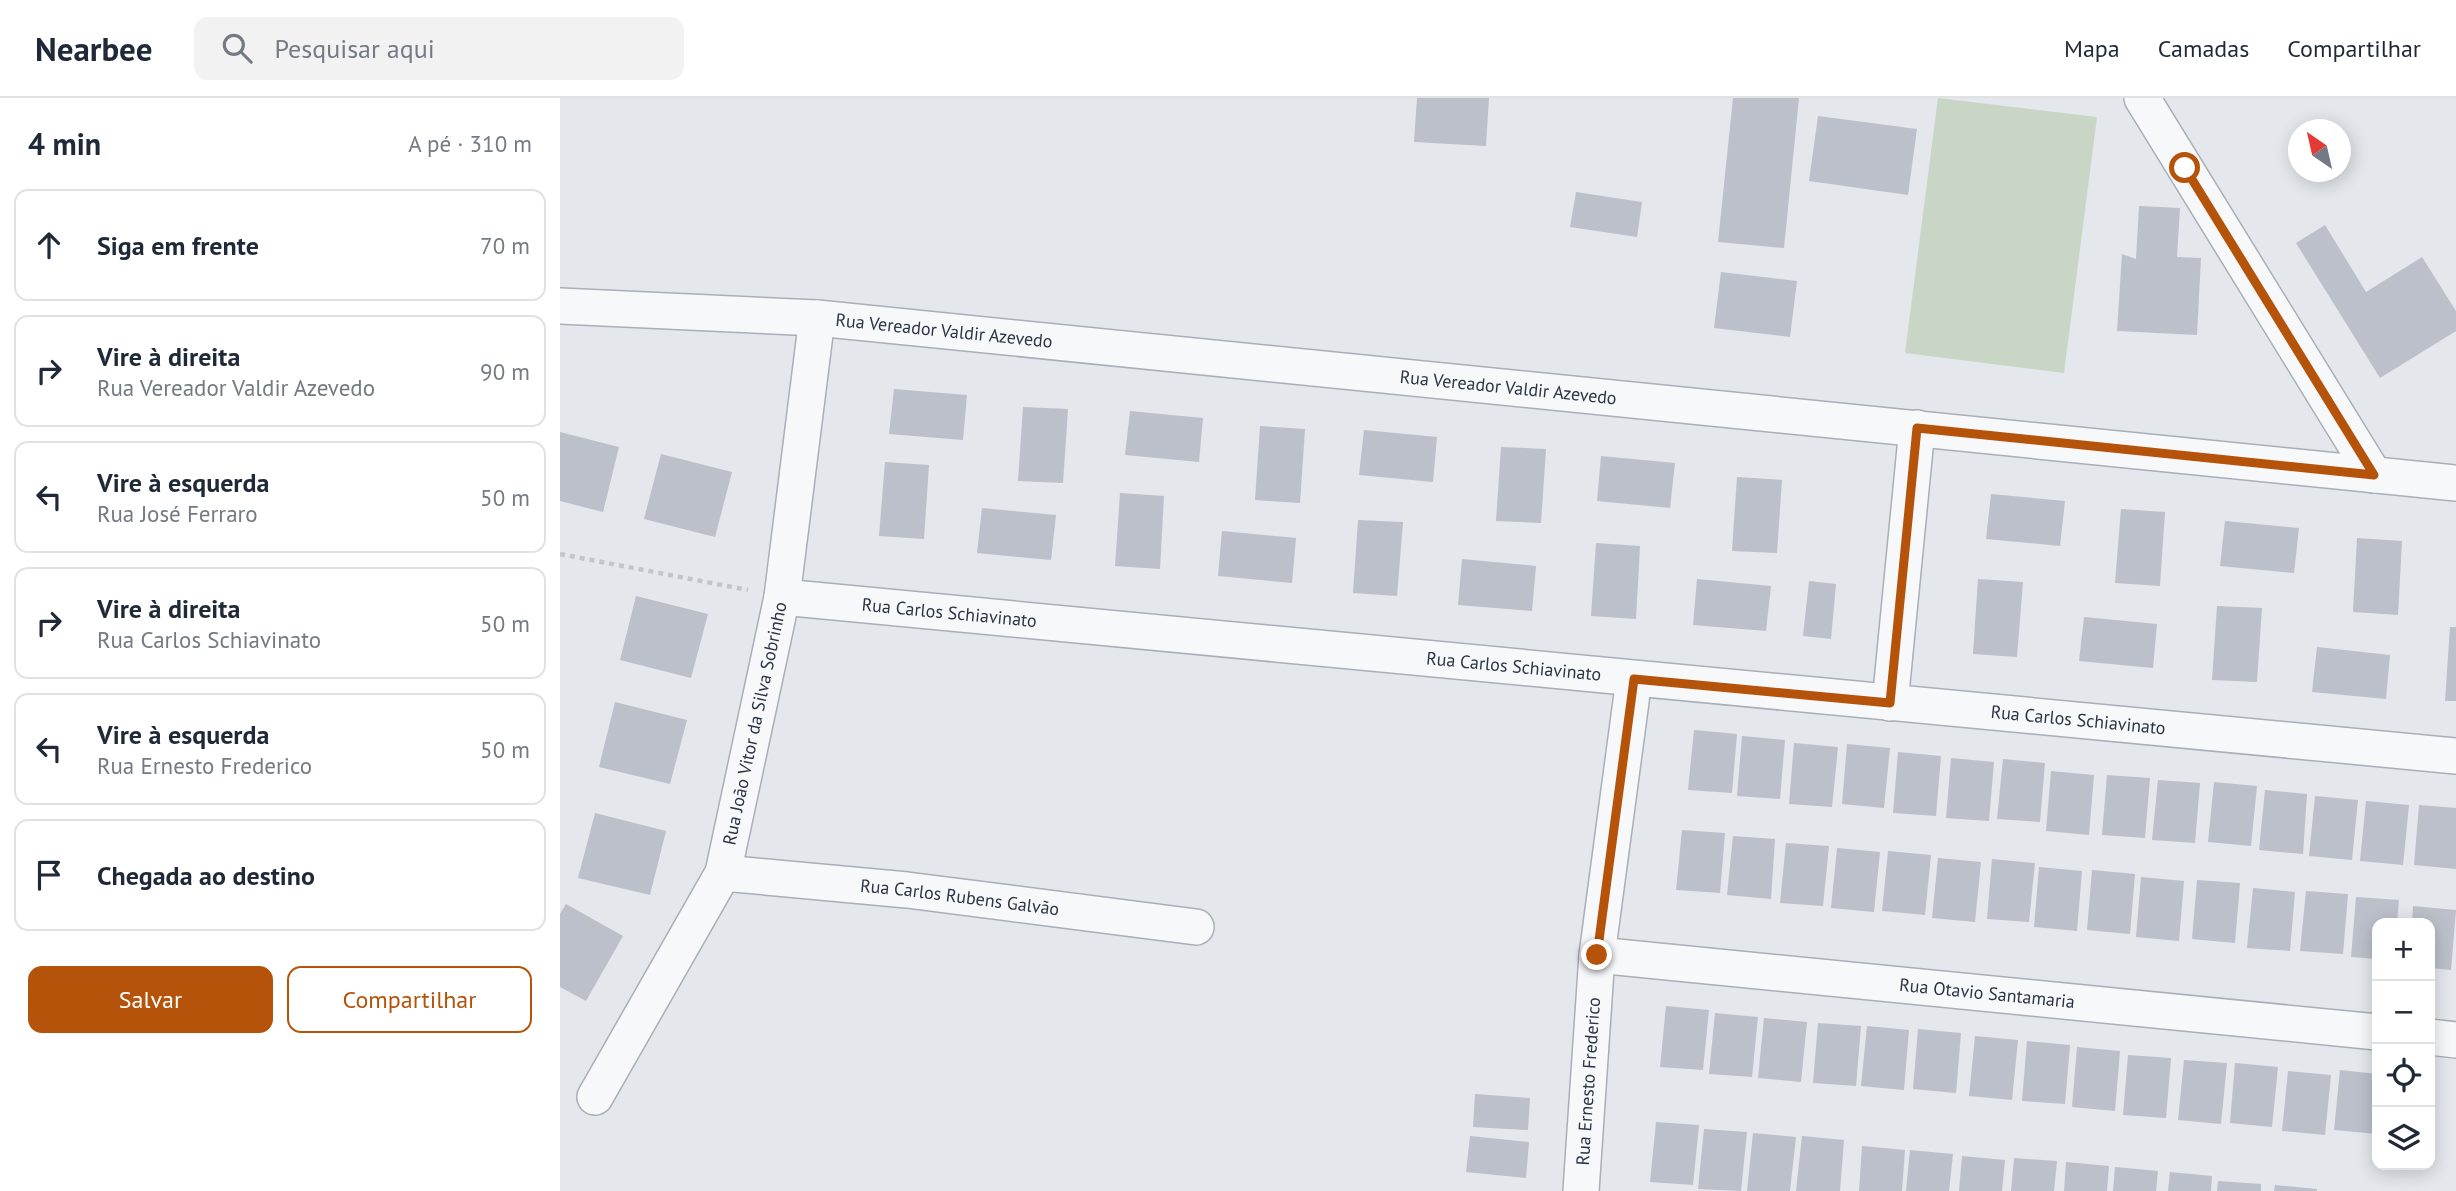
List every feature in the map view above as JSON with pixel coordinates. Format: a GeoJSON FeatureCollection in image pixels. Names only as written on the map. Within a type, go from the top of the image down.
{"type":"FeatureCollection","features":[{"type":"Feature","properties":{"kind":"street"},"geometry":{"type":"LineString","coordinates":[[2142,98],[2374,475]]}},
{"type":"Feature","properties":{"kind":"street","name":"Rua Vereador Valdir Azevedo"},"geometry":{"type":"LineString","coordinates":[[560,306],[817,318],[2456,483]]}},
{"type":"Feature","properties":{"kind":"street","name":"Rua João Vitor da Silva Sobrinho"},"geometry":{"type":"LineString","coordinates":[[595,1097],[723,873],[782,597],[817,318]]}},
{"type":"Feature","properties":{"kind":"street"},"geometry":{"type":"LineString","coordinates":[[1890,703],[1917,428]]}},
{"type":"Feature","properties":{"kind":"street","name":"Rua Carlos Schiavinato"},"geometry":{"type":"LineString","coordinates":[[782,597],[2456,756]]}},
{"type":"Feature","properties":{"kind":"street","name":"Rua Ernesto Frederico"},"geometry":{"type":"LineString","coordinates":[[1581,1191],[1597,955],[1634,679]]}},
{"type":"Feature","properties":{"kind":"street","name":"Rua Carlos Rubens Galvão"},"geometry":{"type":"LineString","coordinates":[[723,873],[907,890],[1196,927]]}},
{"type":"Feature","properties":{"kind":"street","name":"Rua Otavio Santamaria"},"geometry":{"type":"LineString","coordinates":[[1597,955],[2372,1032]]}},
{"type":"Feature","properties":{"kind":"street"},"geometry":{"type":"LineString","coordinates":[[2435,1038],[2456,1040]]}},
{"type":"Feature","properties":{"kind":"path"},"geometry":{"type":"LineString","coordinates":[[560,554],[782,597]]}},
{"type":"Feature","properties":{"kind":"green space"},"geometry":{"type":"Polygon","coordinates":[[[1938,98],[2097,117],[2064,373],[1905,353],[1938,98]]]}},
{"type":"Feature","properties":{"kind":"building"},"geometry":{"type":"Polygon","coordinates":[[[1417,98],[1489,98],[1486,146],[1414,142],[1417,98]]]}},
{"type":"Feature","properties":{"kind":"building"},"geometry":{"type":"Polygon","coordinates":[[[1733,98],[1799,98],[1784,248],[1718,242],[1733,98]]]}},
{"type":"Feature","properties":{"kind":"building"},"geometry":{"type":"Polygon","coordinates":[[[1818,116],[1917,129],[1908,195],[1809,181],[1818,116]]]}},
{"type":"Feature","properties":{"kind":"building"},"geometry":{"type":"Polygon","coordinates":[[[1576,192],[1642,202],[1637,237],[1570,227],[1576,192]]]}},
{"type":"Feature","properties":{"kind":"building"},"geometry":{"type":"Polygon","coordinates":[[[2139,206],[2180,208],[2177,257],[2201,258],[2197,335],[2117,331],[2122,254],[2136,259],[2139,206]]]}},
{"type":"Feature","properties":{"kind":"building"},"geometry":{"type":"Polygon","coordinates":[[[2325,225],[2366,292],[2422,257],[2456,311],[2456,331],[2380,378],[2296,243],[2325,225]]]}},
{"type":"Feature","properties":{"kind":"building"},"geometry":{"type":"Polygon","coordinates":[[[1721,272],[1797,281],[1790,337],[1714,328],[1721,272]]]}},
{"type":"Feature","properties":{"kind":"building"},"geometry":{"type":"Polygon","coordinates":[[[894,389],[967,395],[963,440],[889,434],[894,389]]]}},
{"type":"Feature","properties":{"kind":"building"},"geometry":{"type":"Polygon","coordinates":[[[1023,407],[1068,409],[1063,483],[1018,481],[1023,407]]]}},
{"type":"Feature","properties":{"kind":"building"},"geometry":{"type":"Polygon","coordinates":[[[1130,411],[1203,418],[1199,462],[1125,455],[1130,411]]]}},
{"type":"Feature","properties":{"kind":"building"},"geometry":{"type":"Polygon","coordinates":[[[1260,426],[1305,429],[1300,503],[1255,500],[1260,426]]]}},
{"type":"Feature","properties":{"kind":"building"},"geometry":{"type":"Polygon","coordinates":[[[1364,430],[1437,437],[1433,482],[1359,475],[1364,430]]]}},
{"type":"Feature","properties":{"kind":"building"},"geometry":{"type":"Polygon","coordinates":[[[560,432],[619,447],[603,512],[560,501],[560,432]]]}},
{"type":"Feature","properties":{"kind":"building"},"geometry":{"type":"Polygon","coordinates":[[[1501,447],[1546,449],[1541,523],[1496,521],[1501,447]]]}},
{"type":"Feature","properties":{"kind":"building"},"geometry":{"type":"Polygon","coordinates":[[[661,454],[732,472],[715,537],[644,519],[661,454]]]}},
{"type":"Feature","properties":{"kind":"building"},"geometry":{"type":"Polygon","coordinates":[[[1601,456],[1675,463],[1670,508],[1597,501],[1601,456]]]}},
{"type":"Feature","properties":{"kind":"building"},"geometry":{"type":"Polygon","coordinates":[[[885,462],[929,465],[924,539],[879,536],[885,462]]]}},
{"type":"Feature","properties":{"kind":"building"},"geometry":{"type":"Polygon","coordinates":[[[1737,477],[1782,480],[1777,553],[1732,551],[1737,477]]]}},
{"type":"Feature","properties":{"kind":"building"},"geometry":{"type":"Polygon","coordinates":[[[1120,493],[1164,496],[1160,569],[1115,566],[1120,493]]]}},
{"type":"Feature","properties":{"kind":"building"},"geometry":{"type":"Polygon","coordinates":[[[1991,494],[2065,501],[2060,546],[1986,539],[1991,494]]]}},
{"type":"Feature","properties":{"kind":"building"},"geometry":{"type":"Polygon","coordinates":[[[982,508],[1056,515],[1051,560],[977,553],[982,508]]]}},
{"type":"Feature","properties":{"kind":"building"},"geometry":{"type":"Polygon","coordinates":[[[2121,509],[2165,512],[2160,586],[2115,583],[2121,509]]]}},
{"type":"Feature","properties":{"kind":"building"},"geometry":{"type":"Polygon","coordinates":[[[1358,520],[1403,522],[1397,596],[1353,593],[1358,520]]]}},
{"type":"Feature","properties":{"kind":"building"},"geometry":{"type":"Polygon","coordinates":[[[2225,521],[2299,528],[2294,573],[2220,566],[2225,521]]]}},
{"type":"Feature","properties":{"kind":"building"},"geometry":{"type":"Polygon","coordinates":[[[1222,531],[1296,538],[1292,583],[1218,576],[1222,531]]]}},
{"type":"Feature","properties":{"kind":"building"},"geometry":{"type":"Polygon","coordinates":[[[2357,538],[2402,541],[2398,615],[2353,612],[2357,538]]]}},
{"type":"Feature","properties":{"kind":"building"},"geometry":{"type":"Polygon","coordinates":[[[1596,543],[1640,546],[1636,619],[1591,616],[1596,543]]]}},
{"type":"Feature","properties":{"kind":"building"},"geometry":{"type":"Polygon","coordinates":[[[1462,559],[1536,566],[1532,611],[1458,605],[1462,559]]]}},
{"type":"Feature","properties":{"kind":"building"},"geometry":{"type":"Polygon","coordinates":[[[1697,579],[1771,586],[1766,631],[1693,625],[1697,579]]]}},
{"type":"Feature","properties":{"kind":"building"},"geometry":{"type":"Polygon","coordinates":[[[1978,579],[2023,582],[2017,657],[1973,654],[1978,579]]]}},
{"type":"Feature","properties":{"kind":"building"},"geometry":{"type":"Polygon","coordinates":[[[1809,581],[1836,584],[1831,639],[1803,636],[1809,581]]]}},
{"type":"Feature","properties":{"kind":"building"},"geometry":{"type":"Polygon","coordinates":[[[636,596],[708,614],[691,678],[620,660],[636,596]]]}},
{"type":"Feature","properties":{"kind":"building"},"geometry":{"type":"Polygon","coordinates":[[[2217,606],[2262,608],[2257,682],[2212,680],[2217,606]]]}},
{"type":"Feature","properties":{"kind":"building"},"geometry":{"type":"Polygon","coordinates":[[[2084,617],[2157,624],[2153,668],[2079,661],[2084,617]]]}},
{"type":"Feature","properties":{"kind":"building"},"geometry":{"type":"Polygon","coordinates":[[[2450,627],[2456,627],[2456,701],[2445,701],[2450,627]]]}},
{"type":"Feature","properties":{"kind":"building"},"geometry":{"type":"Polygon","coordinates":[[[2317,647],[2390,655],[2386,699],[2312,692],[2317,647]]]}},
{"type":"Feature","properties":{"kind":"building"},"geometry":{"type":"Polygon","coordinates":[[[615,702],[687,720],[670,784],[599,767],[615,702]]]}},
{"type":"Feature","properties":{"kind":"building"},"geometry":{"type":"Polygon","coordinates":[[[1694,730],[1737,734],[1732,793],[1688,790],[1694,730]]]}},
{"type":"Feature","properties":{"kind":"building"},"geometry":{"type":"Polygon","coordinates":[[[1742,736],[1785,740],[1780,799],[1737,796],[1742,736]]]}},
{"type":"Feature","properties":{"kind":"building"},"geometry":{"type":"Polygon","coordinates":[[[1794,743],[1838,747],[1832,807],[1789,804],[1794,743]]]}},
{"type":"Feature","properties":{"kind":"building"},"geometry":{"type":"Polygon","coordinates":[[[1847,744],[1890,748],[1884,808],[1842,804],[1847,744]]]}},
{"type":"Feature","properties":{"kind":"building"},"geometry":{"type":"Polygon","coordinates":[[[1898,752],[1941,756],[1936,816],[1893,813],[1898,752]]]}},
{"type":"Feature","properties":{"kind":"building"},"geometry":{"type":"Polygon","coordinates":[[[1951,758],[1994,762],[1989,821],[1946,818],[1951,758]]]}},
{"type":"Feature","properties":{"kind":"building"},"geometry":{"type":"Polygon","coordinates":[[[2003,759],[2045,763],[2040,822],[1997,819],[2003,759]]]}},
{"type":"Feature","properties":{"kind":"building"},"geometry":{"type":"Polygon","coordinates":[[[2051,771],[2094,775],[2089,835],[2046,831],[2051,771]]]}},
{"type":"Feature","properties":{"kind":"building"},"geometry":{"type":"Polygon","coordinates":[[[2107,775],[2150,778],[2145,838],[2102,835],[2107,775]]]}},
{"type":"Feature","properties":{"kind":"building"},"geometry":{"type":"Polygon","coordinates":[[[2158,780],[2200,783],[2195,843],[2152,840],[2158,780]]]}},
{"type":"Feature","properties":{"kind":"building"},"geometry":{"type":"Polygon","coordinates":[[[2214,782],[2257,786],[2251,846],[2208,842],[2214,782]]]}},
{"type":"Feature","properties":{"kind":"building"},"geometry":{"type":"Polygon","coordinates":[[[2265,790],[2307,794],[2303,854],[2259,850],[2265,790]]]}},
{"type":"Feature","properties":{"kind":"building"},"geometry":{"type":"Polygon","coordinates":[[[2315,796],[2358,800],[2352,860],[2309,856],[2315,796]]]}},
{"type":"Feature","properties":{"kind":"building"},"geometry":{"type":"Polygon","coordinates":[[[2366,801],[2409,805],[2403,865],[2360,861],[2366,801]]]}},
{"type":"Feature","properties":{"kind":"building"},"geometry":{"type":"Polygon","coordinates":[[[2419,805],[2456,808],[2456,869],[2414,865],[2419,805]]]}},
{"type":"Feature","properties":{"kind":"building"},"geometry":{"type":"Polygon","coordinates":[[[595,813],[666,831],[650,895],[578,878],[595,813]]]}},
{"type":"Feature","properties":{"kind":"building"},"geometry":{"type":"Polygon","coordinates":[[[1682,830],[1725,833],[1720,893],[1676,890],[1682,830]]]}},
{"type":"Feature","properties":{"kind":"building"},"geometry":{"type":"Polygon","coordinates":[[[1733,836],[1775,839],[1771,899],[1727,895],[1733,836]]]}},
{"type":"Feature","properties":{"kind":"building"},"geometry":{"type":"Polygon","coordinates":[[[1786,843],[1829,846],[1823,906],[1780,903],[1786,843]]]}},
{"type":"Feature","properties":{"kind":"building"},"geometry":{"type":"Polygon","coordinates":[[[1837,848],[1880,852],[1874,912],[1831,908],[1837,848]]]}},
{"type":"Feature","properties":{"kind":"building"},"geometry":{"type":"Polygon","coordinates":[[[1888,851],[1931,855],[1925,915],[1882,911],[1888,851]]]}},
{"type":"Feature","properties":{"kind":"building"},"geometry":{"type":"Polygon","coordinates":[[[1938,858],[1981,862],[1975,922],[1932,918],[1938,858]]]}},
{"type":"Feature","properties":{"kind":"building"},"geometry":{"type":"Polygon","coordinates":[[[1992,859],[2035,863],[2029,922],[1987,919],[1992,859]]]}},
{"type":"Feature","properties":{"kind":"building"},"geometry":{"type":"Polygon","coordinates":[[[2039,867],[2082,871],[2077,931],[2034,927],[2039,867]]]}},
{"type":"Feature","properties":{"kind":"building"},"geometry":{"type":"Polygon","coordinates":[[[2092,870],[2135,874],[2130,934],[2087,930],[2092,870]]]}},
{"type":"Feature","properties":{"kind":"building"},"geometry":{"type":"Polygon","coordinates":[[[2141,877],[2184,881],[2179,941],[2136,937],[2141,877]]]}},
{"type":"Feature","properties":{"kind":"building"},"geometry":{"type":"Polygon","coordinates":[[[2197,880],[2240,883],[2235,943],[2192,939],[2197,880]]]}},
{"type":"Feature","properties":{"kind":"building"},"geometry":{"type":"Polygon","coordinates":[[[2253,888],[2295,892],[2290,951],[2247,948],[2253,888]]]}},
{"type":"Feature","properties":{"kind":"building"},"geometry":{"type":"Polygon","coordinates":[[[2306,891],[2348,894],[2343,954],[2300,951],[2306,891]]]}},
{"type":"Feature","properties":{"kind":"building"},"geometry":{"type":"Polygon","coordinates":[[[2356,897],[2399,900],[2397,918],[2372,918],[2372,959],[2351,957],[2356,897]]]}},
{"type":"Feature","properties":{"kind":"building"},"geometry":{"type":"Polygon","coordinates":[[[566,904],[623,936],[586,1001],[560,987],[560,914],[566,904]]]}},
{"type":"Feature","properties":{"kind":"building"},"geometry":{"type":"Polygon","coordinates":[[[2413,906],[2456,910],[2451,970],[2435,968],[2435,918],[2412,918],[2413,906]]]}},
{"type":"Feature","properties":{"kind":"building"},"geometry":{"type":"Polygon","coordinates":[[[1666,1006],[1709,1010],[1703,1070],[1660,1067],[1666,1006]]]}},
{"type":"Feature","properties":{"kind":"building"},"geometry":{"type":"Polygon","coordinates":[[[1715,1013],[1758,1017],[1752,1077],[1709,1074],[1715,1013]]]}},
{"type":"Feature","properties":{"kind":"building"},"geometry":{"type":"Polygon","coordinates":[[[1764,1018],[1807,1022],[1801,1082],[1758,1078],[1764,1018]]]}},
{"type":"Feature","properties":{"kind":"building"},"geometry":{"type":"Polygon","coordinates":[[[1818,1023],[1861,1026],[1856,1086],[1813,1083],[1818,1023]]]}},
{"type":"Feature","properties":{"kind":"building"},"geometry":{"type":"Polygon","coordinates":[[[1867,1026],[1909,1030],[1904,1090],[1861,1086],[1867,1026]]]}},
{"type":"Feature","properties":{"kind":"building"},"geometry":{"type":"Polygon","coordinates":[[[1918,1029],[1961,1033],[1956,1093],[1913,1089],[1918,1029]]]}},
{"type":"Feature","properties":{"kind":"building"},"geometry":{"type":"Polygon","coordinates":[[[1975,1036],[2018,1040],[2012,1100],[1969,1096],[1975,1036]]]}},
{"type":"Feature","properties":{"kind":"building"},"geometry":{"type":"Polygon","coordinates":[[[2027,1041],[2070,1045],[2065,1104],[2022,1101],[2027,1041]]]}},
{"type":"Feature","properties":{"kind":"building"},"geometry":{"type":"Polygon","coordinates":[[[2077,1047],[2120,1051],[2115,1111],[2072,1107],[2077,1047]]]}},
{"type":"Feature","properties":{"kind":"building"},"geometry":{"type":"Polygon","coordinates":[[[2128,1055],[2171,1058],[2166,1118],[2123,1115],[2128,1055]]]}},
{"type":"Feature","properties":{"kind":"building"},"geometry":{"type":"Polygon","coordinates":[[[2184,1060],[2227,1063],[2221,1124],[2178,1120],[2184,1060]]]}},
{"type":"Feature","properties":{"kind":"building"},"geometry":{"type":"Polygon","coordinates":[[[2235,1063],[2278,1067],[2272,1127],[2230,1123],[2235,1063]]]}},
{"type":"Feature","properties":{"kind":"building"},"geometry":{"type":"Polygon","coordinates":[[[2340,1070],[2372,1073],[2372,1134],[2334,1130],[2340,1070]]]}},
{"type":"Feature","properties":{"kind":"building"},"geometry":{"type":"Polygon","coordinates":[[[2288,1071],[2331,1075],[2325,1135],[2282,1131],[2288,1071]]]}},
{"type":"Feature","properties":{"kind":"building"},"geometry":{"type":"Polygon","coordinates":[[[1475,1094],[1530,1098],[1528,1130],[1473,1127],[1475,1094]]]}},
{"type":"Feature","properties":{"kind":"building"},"geometry":{"type":"Polygon","coordinates":[[[1656,1122],[1699,1125],[1693,1185],[1650,1182],[1656,1122]]]}},
{"type":"Feature","properties":{"kind":"building"},"geometry":{"type":"Polygon","coordinates":[[[1704,1129],[1747,1132],[1741,1191],[1698,1189],[1704,1129]]]}},
{"type":"Feature","properties":{"kind":"building"},"geometry":{"type":"Polygon","coordinates":[[[1753,1133],[1796,1137],[1790,1191],[1747,1191],[1753,1133]]]}},
{"type":"Feature","properties":{"kind":"building"},"geometry":{"type":"Polygon","coordinates":[[[1470,1136],[1529,1142],[1526,1178],[1466,1172],[1470,1136]]]}},
{"type":"Feature","properties":{"kind":"building"},"geometry":{"type":"Polygon","coordinates":[[[1802,1136],[1844,1140],[1840,1191],[1796,1191],[1802,1136]]]}},
{"type":"Feature","properties":{"kind":"building"},"geometry":{"type":"Polygon","coordinates":[[[1862,1146],[1905,1150],[1902,1191],[1859,1191],[1862,1146]]]}},
{"type":"Feature","properties":{"kind":"building"},"geometry":{"type":"Polygon","coordinates":[[[1910,1150],[1953,1154],[1949,1191],[1906,1191],[1910,1150]]]}},
{"type":"Feature","properties":{"kind":"building"},"geometry":{"type":"Polygon","coordinates":[[[1962,1156],[2005,1160],[2002,1191],[1959,1191],[1962,1156]]]}},
{"type":"Feature","properties":{"kind":"building"},"geometry":{"type":"Polygon","coordinates":[[[2014,1158],[2057,1161],[2054,1191],[2011,1191],[2014,1158]]]}},
{"type":"Feature","properties":{"kind":"building"},"geometry":{"type":"Polygon","coordinates":[[[2066,1162],[2109,1166],[2107,1191],[2064,1191],[2066,1162]]]}},
{"type":"Feature","properties":{"kind":"building"},"geometry":{"type":"Polygon","coordinates":[[[2115,1167],[2158,1171],[2156,1191],[2113,1191],[2115,1167]]]}},
{"type":"Feature","properties":{"kind":"building"},"geometry":{"type":"Polygon","coordinates":[[[2170,1172],[2212,1176],[2211,1191],[2168,1191],[2170,1172]]]}},
{"type":"Feature","properties":{"kind":"building"},"geometry":{"type":"Polygon","coordinates":[[[2218,1181],[2261,1184],[2261,1191],[2217,1191],[2218,1181]]]}},
{"type":"Feature","properties":{"kind":"building"},"geometry":{"type":"Polygon","coordinates":[[[2275,1185],[2317,1189],[2317,1191],[2274,1191],[2275,1185]]]}},
{"type":"Feature","properties":{"kind":"route"},"geometry":{"type":"LineString","coordinates":[[1597,955],[1634,679],[1890,703],[1917,428],[2374,475],[2185,168]]}}]}
